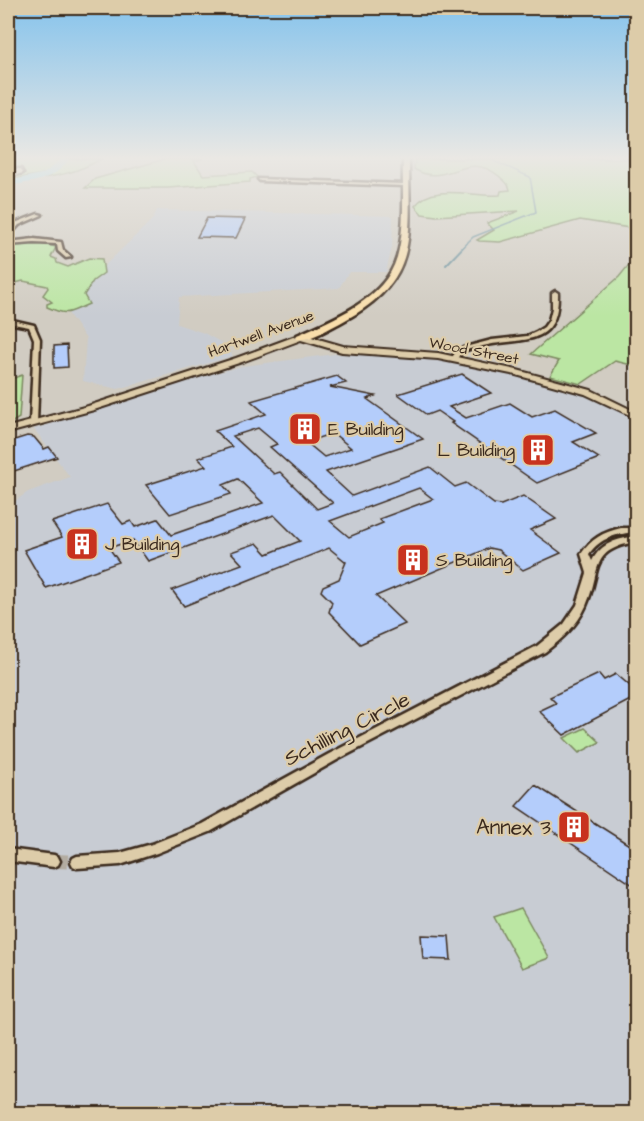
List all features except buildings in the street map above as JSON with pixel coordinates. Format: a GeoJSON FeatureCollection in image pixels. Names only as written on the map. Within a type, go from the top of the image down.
{"type":"FeatureCollection","features":[{"type":"Feature","properties":{"kind":"main road","name":"Hartwell Avenue"},"geometry":{"type":"LineString","coordinates":[[301,337],[331,324],[360,305],[378,292],[390,278],[399,264],[404,242],[405,211]]}},
{"type":"Feature","properties":{"kind":"street"},"geometry":{"type":"LineString","coordinates":[[8,234],[17,224],[40,214]]}},
{"type":"Feature","properties":{"kind":"street"},"geometry":{"type":"LineString","coordinates":[[8,244],[51,241],[59,243],[62,251],[68,257]]}},
{"type":"Feature","properties":{"kind":"street"},"geometry":{"type":"LineString","coordinates":[[454,359],[459,351],[474,345],[526,339],[538,334],[547,328],[555,316],[555,292]]}},
{"type":"Feature","properties":{"kind":"street"},"geometry":{"type":"LineString","coordinates":[[8,321],[32,326],[37,339],[34,422]]}},
{"type":"Feature","properties":{"kind":"street","name":"Wood Street"},"geometry":{"type":"LineString","coordinates":[[301,337],[342,349],[413,353],[454,359],[569,386],[636,415]]}},
{"type":"Feature","properties":{"kind":"street","name":"Hartwell Avenue"},"geometry":{"type":"LineString","coordinates":[[8,430],[239,360],[301,337]]}},
{"type":"Feature","properties":{"kind":"street","name":"Schilling Circle"},"geometry":{"type":"LineString","coordinates":[[77,862],[120,859],[206,828],[333,757],[541,649],[560,635],[576,616],[587,587],[590,571],[585,554],[590,545],[614,532],[636,530]]}},
{"type":"Feature","properties":{"kind":"street","name":"Schilling Circle"},"geometry":{"type":"LineString","coordinates":[[590,571],[611,545],[624,540],[636,539]]}},
{"type":"Feature","properties":{"kind":"street"},"geometry":{"type":"LineString","coordinates":[[8,855],[54,861]]}},
{"type":"Feature","properties":{"kind":"shaded area"},"geometry":{"type":"Polygon","coordinates":[[[156,211],[393,216],[392,247],[386,272],[349,272],[339,288],[179,297],[177,324],[204,333],[222,343],[233,356],[118,389],[83,381],[86,339],[68,313],[79,300],[69,300],[153,219],[156,211]]]}},
{"type":"Feature","properties":{"kind":"shaded area"},"geometry":{"type":"Polygon","coordinates":[[[335,354],[398,355],[433,359],[571,389],[599,399],[636,421],[636,1113],[8,1114],[8,506],[28,492],[70,477],[34,429],[243,366],[335,354]]]}},
{"type":"Feature","properties":{"kind":"green space"},"geometry":{"type":"Polygon","coordinates":[[[420,211],[514,211],[436,216],[422,214],[420,211]]]}},
{"type":"Feature","properties":{"kind":"green space"},"geometry":{"type":"Polygon","coordinates":[[[518,211],[636,211],[636,229],[580,220],[500,242],[477,240],[494,230],[487,223],[518,211]]]}},
{"type":"Feature","properties":{"kind":"green space"},"geometry":{"type":"Polygon","coordinates":[[[38,243],[56,247],[51,257],[56,259],[57,263],[68,267],[89,258],[102,259],[104,273],[93,281],[84,295],[89,304],[69,312],[60,312],[47,307],[47,304],[52,302],[43,295],[47,286],[23,281],[8,285],[8,246],[38,243]]]}},
{"type":"Feature","properties":{"kind":"green space"},"geometry":{"type":"Polygon","coordinates":[[[636,256],[636,366],[615,361],[581,384],[550,376],[559,361],[531,354],[619,277],[636,256]]]}},
{"type":"Feature","properties":{"kind":"green space"},"geometry":{"type":"Polygon","coordinates":[[[22,375],[19,418],[8,425],[8,380],[22,375]]]}},
{"type":"Feature","properties":{"kind":"green space"},"geometry":{"type":"Polygon","coordinates":[[[585,728],[600,742],[579,753],[564,738],[585,728]]]}},
{"type":"Feature","properties":{"kind":"green space"},"geometry":{"type":"Polygon","coordinates":[[[521,908],[549,958],[522,968],[494,917],[521,908]]]}},
{"type":"Feature","properties":{"kind":"waterway"},"geometry":{"type":"LineString","coordinates":[[467,243],[473,237],[536,211]]}},
{"type":"Feature","properties":{"kind":"waterway"},"geometry":{"type":"LineString","coordinates":[[446,265],[467,243]]}},
{"type":"Feature","properties":{"kind":"tunnel"},"geometry":{"type":"LineString","coordinates":[[54,861],[77,862]]}},
{"type":"Feature","properties":{"kind":"place","name":"E Building"},"geometry":{"type":"Point","coordinates":[305,429]}},
{"type":"Feature","properties":{"kind":"place","name":"L Building"},"geometry":{"type":"Point","coordinates":[538,450]}},
{"type":"Feature","properties":{"kind":"place","name":"J Building"},"geometry":{"type":"Point","coordinates":[82,544]}},
{"type":"Feature","properties":{"kind":"place","name":"S Building"},"geometry":{"type":"Point","coordinates":[413,560]}},
{"type":"Feature","properties":{"kind":"place","name":"Annex 3"},"geometry":{"type":"Point","coordinates":[574,827]}}]}
